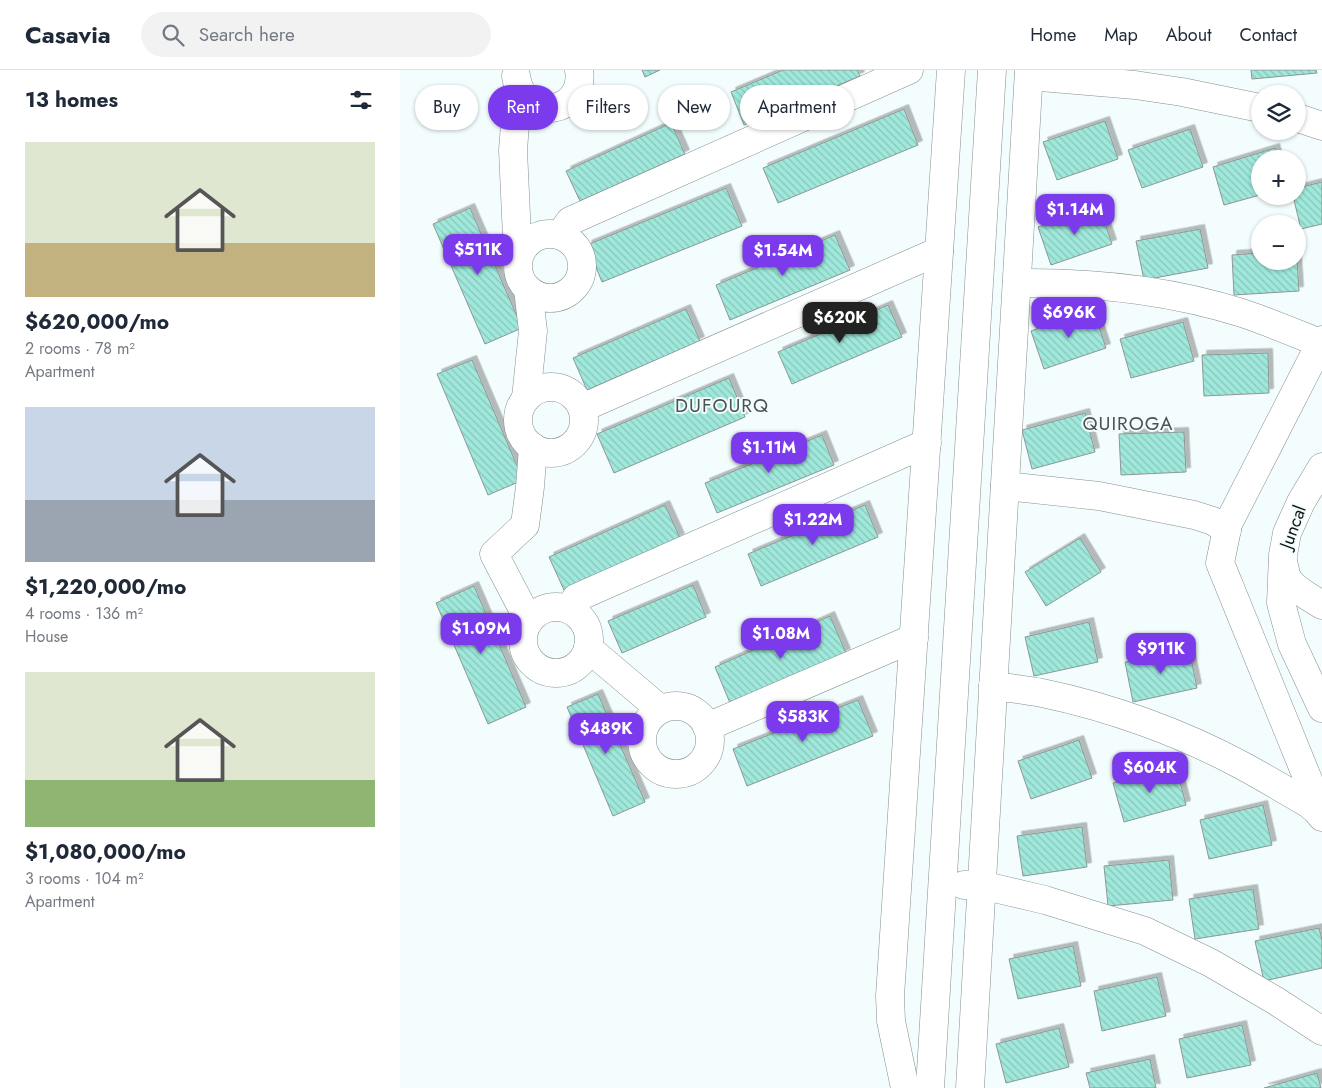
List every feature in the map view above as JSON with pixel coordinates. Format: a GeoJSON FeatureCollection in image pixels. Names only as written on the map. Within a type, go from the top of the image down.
{"type":"FeatureCollection","features":[{"type":"Feature","properties":{"kind":"street"},"geometry":{"type":"LineString","coordinates":[[518,78],[523,96],[530,103],[540,108],[550,108],[560,106],[569,101],[576,93],[580,83],[579,70]]}},
{"type":"Feature","properties":{"kind":"street"},"geometry":{"type":"LineString","coordinates":[[560,235],[570,221],[909,70]]}},
{"type":"Feature","properties":{"kind":"street"},"geometry":{"type":"LineString","coordinates":[[905,1088],[891,1021],[890,996],[950,70]]}},
{"type":"Feature","properties":{"kind":"street"},"geometry":{"type":"LineString","coordinates":[[930,1088],[992,70]]}},
{"type":"Feature","properties":{"kind":"street"},"geometry":{"type":"LineString","coordinates":[[971,1088],[981,885],[1029,73],[1182,92],[1251,106]]}},
{"type":"Feature","properties":{"kind":"street"},"geometry":{"type":"LineString","coordinates":[[518,78],[513,150],[518,260]]}},
{"type":"Feature","properties":{"kind":"street"},"geometry":{"type":"LineString","coordinates":[[1306,121],[1322,126]]}},
{"type":"Feature","properties":{"kind":"street"},"geometry":{"type":"LineString","coordinates":[[545,234],[560,235],[572,243],[580,255],[582,263],[580,277],[572,290],[566,294],[550,298],[542,297],[534,294],[522,283],[517,268],[520,252],[531,239],[538,236],[545,234]]}},
{"type":"Feature","properties":{"kind":"street"},"geometry":{"type":"LineString","coordinates":[[582,408],[939,250]]}},
{"type":"Feature","properties":{"kind":"street"},"geometry":{"type":"LineString","coordinates":[[1017,283],[1107,286],[1180,297],[1242,313],[1321,342],[1228,524],[1220,564],[1322,816]]}},
{"type":"Feature","properties":{"kind":"street"},"geometry":{"type":"LineString","coordinates":[[526,398],[533,331],[528,289]]}},
{"type":"Feature","properties":{"kind":"street"},"geometry":{"type":"LineString","coordinates":[[546,387],[557,387],[567,391],[576,398],[582,408],[583,428],[579,438],[572,446],[562,451],[552,453],[542,451],[533,447],[522,435],[518,419],[520,408],[526,398],[535,391],[546,387]]}},
{"type":"Feature","properties":{"kind":"street"},"geometry":{"type":"LineString","coordinates":[[571,610],[576,598],[927,443]]}},
{"type":"Feature","properties":{"kind":"street"},"geometry":{"type":"LineString","coordinates":[[529,621],[494,554],[525,525],[533,447]]}},
{"type":"Feature","properties":{"kind":"street","name":"Juncal"},"geometry":{"type":"LineString","coordinates":[[1322,467],[1301,502],[1287,533],[1283,554],[1281,603],[1292,644],[1322,708]]}},
{"type":"Feature","properties":{"kind":"street"},"geometry":{"type":"LineString","coordinates":[[1005,486],[1099,496],[1194,515],[1214,521],[1226,530]]}},
{"type":"Feature","properties":{"kind":"street"},"geometry":{"type":"LineString","coordinates":[[1283,562],[1289,581],[1322,605]]}},
{"type":"Feature","properties":{"kind":"street"},"geometry":{"type":"LineString","coordinates":[[551,606],[571,610],[579,615],[585,623],[589,633],[590,642],[588,648],[582,661],[575,668],[566,672],[544,671],[528,657],[524,647],[523,636],[529,621],[532,616],[551,606]]}},
{"type":"Feature","properties":{"kind":"street"},"geometry":{"type":"LineString","coordinates":[[707,727],[914,638]]}},
{"type":"Feature","properties":{"kind":"street"},"geometry":{"type":"LineString","coordinates":[[588,648],[660,710]]}},
{"type":"Feature","properties":{"kind":"street"},"geometry":{"type":"LineString","coordinates":[[993,686],[1042,693],[1092,705],[1157,727],[1243,765],[1309,804],[1322,816]]}},
{"type":"Feature","properties":{"kind":"street"},"geometry":{"type":"LineString","coordinates":[[670,706],[690,709],[699,715],[707,727],[710,742],[708,752],[696,767],[687,772],[667,773],[658,769],[645,754],[642,734],[652,716],[660,710],[670,706]]}},
{"type":"Feature","properties":{"kind":"street"},"geometry":{"type":"LineString","coordinates":[[942,885],[981,885],[1045,900],[1145,931],[1211,963],[1276,1001],[1322,1032]]}},
{"type":"Feature","properties":{"kind":"building"},"geometry":{"type":"Polygon","coordinates":[[[642,70],[660,70],[645,77],[642,70]]]}},
{"type":"Feature","properties":{"kind":"building"},"geometry":{"type":"Polygon","coordinates":[[[783,70],[857,70],[860,76],[839,85],[748,85],[783,70]]]}},
{"type":"Feature","properties":{"kind":"building"},"geometry":{"type":"Polygon","coordinates":[[[1251,70],[1316,70],[1317,73],[1252,79],[1251,70]]]}},
{"type":"Feature","properties":{"kind":"building"},"geometry":{"type":"Polygon","coordinates":[[[740,88],[740,115],[731,92],[740,88]]]}},
{"type":"Feature","properties":{"kind":"building"},"geometry":{"type":"Polygon","coordinates":[[[904,109],[918,145],[778,203],[763,168],[904,109]]]}},
{"type":"Feature","properties":{"kind":"building"},"geometry":{"type":"Polygon","coordinates":[[[1105,121],[1118,159],[1057,180],[1043,142],[1105,121]]]}},
{"type":"Feature","properties":{"kind":"building"},"geometry":{"type":"Polygon","coordinates":[[[658,129],[674,130],[685,154],[580,201],[566,171],[658,129]]]}},
{"type":"Feature","properties":{"kind":"building"},"geometry":{"type":"Polygon","coordinates":[[[1190,129],[1203,167],[1142,188],[1128,150],[1190,129]]]}},
{"type":"Feature","properties":{"kind":"building"},"geometry":{"type":"Polygon","coordinates":[[[1251,155],[1251,198],[1224,205],[1213,167],[1251,155]]]}},
{"type":"Feature","properties":{"kind":"building"},"geometry":{"type":"Polygon","coordinates":[[[1322,182],[1322,224],[1306,228],[1306,215],[1298,215],[1295,205],[1306,205],[1306,186],[1322,182]]]}},
{"type":"Feature","properties":{"kind":"building"},"geometry":{"type":"Polygon","coordinates":[[[726,188],[742,226],[602,282],[587,245],[726,188]]]}},
{"type":"Feature","properties":{"kind":"building"},"geometry":{"type":"Polygon","coordinates":[[[1099,206],[1112,244],[1051,265],[1038,227],[1099,206]]]}},
{"type":"Feature","properties":{"kind":"building"},"geometry":{"type":"Polygon","coordinates":[[[470,208],[522,328],[485,344],[433,224],[470,208]]]}},
{"type":"Feature","properties":{"kind":"building"},"geometry":{"type":"Polygon","coordinates":[[[1200,229],[1208,268],[1144,280],[1136,241],[1200,229]]]}},
{"type":"Feature","properties":{"kind":"building"},"geometry":{"type":"Polygon","coordinates":[[[835,235],[850,270],[730,320],[716,285],[835,235]]]}},
{"type":"Feature","properties":{"kind":"building"},"geometry":{"type":"Polygon","coordinates":[[[1251,254],[1251,270],[1298,270],[1299,291],[1234,295],[1232,255],[1251,254]]]}},
{"type":"Feature","properties":{"kind":"building"},"geometry":{"type":"Polygon","coordinates":[[[888,305],[902,337],[792,384],[778,352],[888,305]]]}},
{"type":"Feature","properties":{"kind":"building"},"geometry":{"type":"Polygon","coordinates":[[[686,309],[700,341],[587,390],[573,358],[686,309]]]}},
{"type":"Feature","properties":{"kind":"building"},"geometry":{"type":"Polygon","coordinates":[[[1093,309],[1106,348],[1044,369],[1031,331],[1093,309]]]}},
{"type":"Feature","properties":{"kind":"building"},"geometry":{"type":"Polygon","coordinates":[[[1183,322],[1194,361],[1131,378],[1120,339],[1183,322]]]}},
{"type":"Feature","properties":{"kind":"building"},"geometry":{"type":"Polygon","coordinates":[[[1268,353],[1269,393],[1204,396],[1202,355],[1268,353]]]}},
{"type":"Feature","properties":{"kind":"building"},"geometry":{"type":"Polygon","coordinates":[[[472,360],[523,480],[488,495],[437,374],[472,360]]]}},
{"type":"Feature","properties":{"kind":"building"},"geometry":{"type":"Polygon","coordinates":[[[729,378],[745,417],[614,473],[597,434],[729,378]]]}},
{"type":"Feature","properties":{"kind":"building"},"geometry":{"type":"Polygon","coordinates":[[[1085,413],[1095,452],[1032,469],[1022,430],[1085,413]]]}},
{"type":"Feature","properties":{"kind":"building"},"geometry":{"type":"Polygon","coordinates":[[[1184,432],[1186,472],[1121,475],[1119,434],[1184,432]]]}},
{"type":"Feature","properties":{"kind":"building"},"geometry":{"type":"Polygon","coordinates":[[[822,435],[834,465],[717,513],[705,483],[822,435]]]}},
{"type":"Feature","properties":{"kind":"building"},"geometry":{"type":"Polygon","coordinates":[[[665,505],[680,538],[564,590],[549,557],[665,505]]]}},
{"type":"Feature","properties":{"kind":"building"},"geometry":{"type":"Polygon","coordinates":[[[865,505],[878,537],[761,586],[748,554],[865,505]]]}},
{"type":"Feature","properties":{"kind":"building"},"geometry":{"type":"Polygon","coordinates":[[[1080,538],[1101,572],[1046,606],[1025,572],[1080,538]]]}},
{"type":"Feature","properties":{"kind":"building"},"geometry":{"type":"Polygon","coordinates":[[[693,585],[706,617],[622,653],[608,621],[693,585]]]}},
{"type":"Feature","properties":{"kind":"building"},"geometry":{"type":"Polygon","coordinates":[[[474,586],[526,707],[488,724],[436,603],[474,586]]]}},
{"type":"Feature","properties":{"kind":"building"},"geometry":{"type":"Polygon","coordinates":[[[830,616],[846,653],[730,703],[715,667],[830,616]]]}},
{"type":"Feature","properties":{"kind":"building"},"geometry":{"type":"Polygon","coordinates":[[[1089,622],[1098,662],[1034,676],[1025,637],[1089,622]]]}},
{"type":"Feature","properties":{"kind":"building"},"geometry":{"type":"Polygon","coordinates":[[[1189,649],[1197,688],[1133,702],[1125,662],[1189,649]]]}},
{"type":"Feature","properties":{"kind":"building"},"geometry":{"type":"Polygon","coordinates":[[[598,694],[645,802],[613,816],[567,707],[598,694]]]}},
{"type":"Feature","properties":{"kind":"building"},"geometry":{"type":"Polygon","coordinates":[[[858,700],[873,736],[747,786],[733,749],[858,700]]]}},
{"type":"Feature","properties":{"kind":"building"},"geometry":{"type":"Polygon","coordinates":[[[1079,740],[1092,778],[1031,799],[1018,761],[1079,740]]]}},
{"type":"Feature","properties":{"kind":"building"},"geometry":{"type":"Polygon","coordinates":[[[1176,766],[1186,805],[1124,822],[1113,783],[1176,766]]]}},
{"type":"Feature","properties":{"kind":"building"},"geometry":{"type":"Polygon","coordinates":[[[1263,805],[1272,845],[1209,859],[1200,820],[1263,805]]]}},
{"type":"Feature","properties":{"kind":"building"},"geometry":{"type":"Polygon","coordinates":[[[1082,827],[1087,867],[1023,876],[1017,836],[1082,827]]]}},
{"type":"Feature","properties":{"kind":"building"},"geometry":{"type":"Polygon","coordinates":[[[1169,860],[1173,900],[1108,906],[1104,866],[1169,860]]]}},
{"type":"Feature","properties":{"kind":"building"},"geometry":{"type":"Polygon","coordinates":[[[1253,889],[1259,929],[1195,939],[1189,899],[1253,889]]]}},
{"type":"Feature","properties":{"kind":"building"},"geometry":{"type":"Polygon","coordinates":[[[1319,928],[1322,940],[1322,968],[1264,981],[1255,941],[1319,928]]]}},
{"type":"Feature","properties":{"kind":"building"},"geometry":{"type":"Polygon","coordinates":[[[1073,946],[1081,986],[1018,999],[1009,959],[1073,946]]]}},
{"type":"Feature","properties":{"kind":"building"},"geometry":{"type":"Polygon","coordinates":[[[1157,977],[1166,1016],[1102,1031],[1094,991],[1157,977]]]}},
{"type":"Feature","properties":{"kind":"building"},"geometry":{"type":"Polygon","coordinates":[[[1242,1025],[1251,1065],[1187,1078],[1179,1039],[1242,1025]]]}},
{"type":"Feature","properties":{"kind":"building"},"geometry":{"type":"Polygon","coordinates":[[[1059,1028],[1069,1067],[1006,1083],[996,1044],[1059,1028]]]}},
{"type":"Feature","properties":{"kind":"building"},"geometry":{"type":"Polygon","coordinates":[[[1150,1059],[1156,1088],[1090,1088],[1086,1073],[1150,1059]]]}},
{"type":"Feature","properties":{"kind":"building"},"geometry":{"type":"Polygon","coordinates":[[[1317,1073],[1321,1088],[1264,1088],[1317,1073]]]}},
{"type":"Feature","properties":{"kind":"district","name":"DUFOURQ"},"geometry":{"type":"Point","coordinates":[722,405]}},
{"type":"Feature","properties":{"kind":"district","name":"QUIROGA"},"geometry":{"type":"Point","coordinates":[1128,423]}}]}
